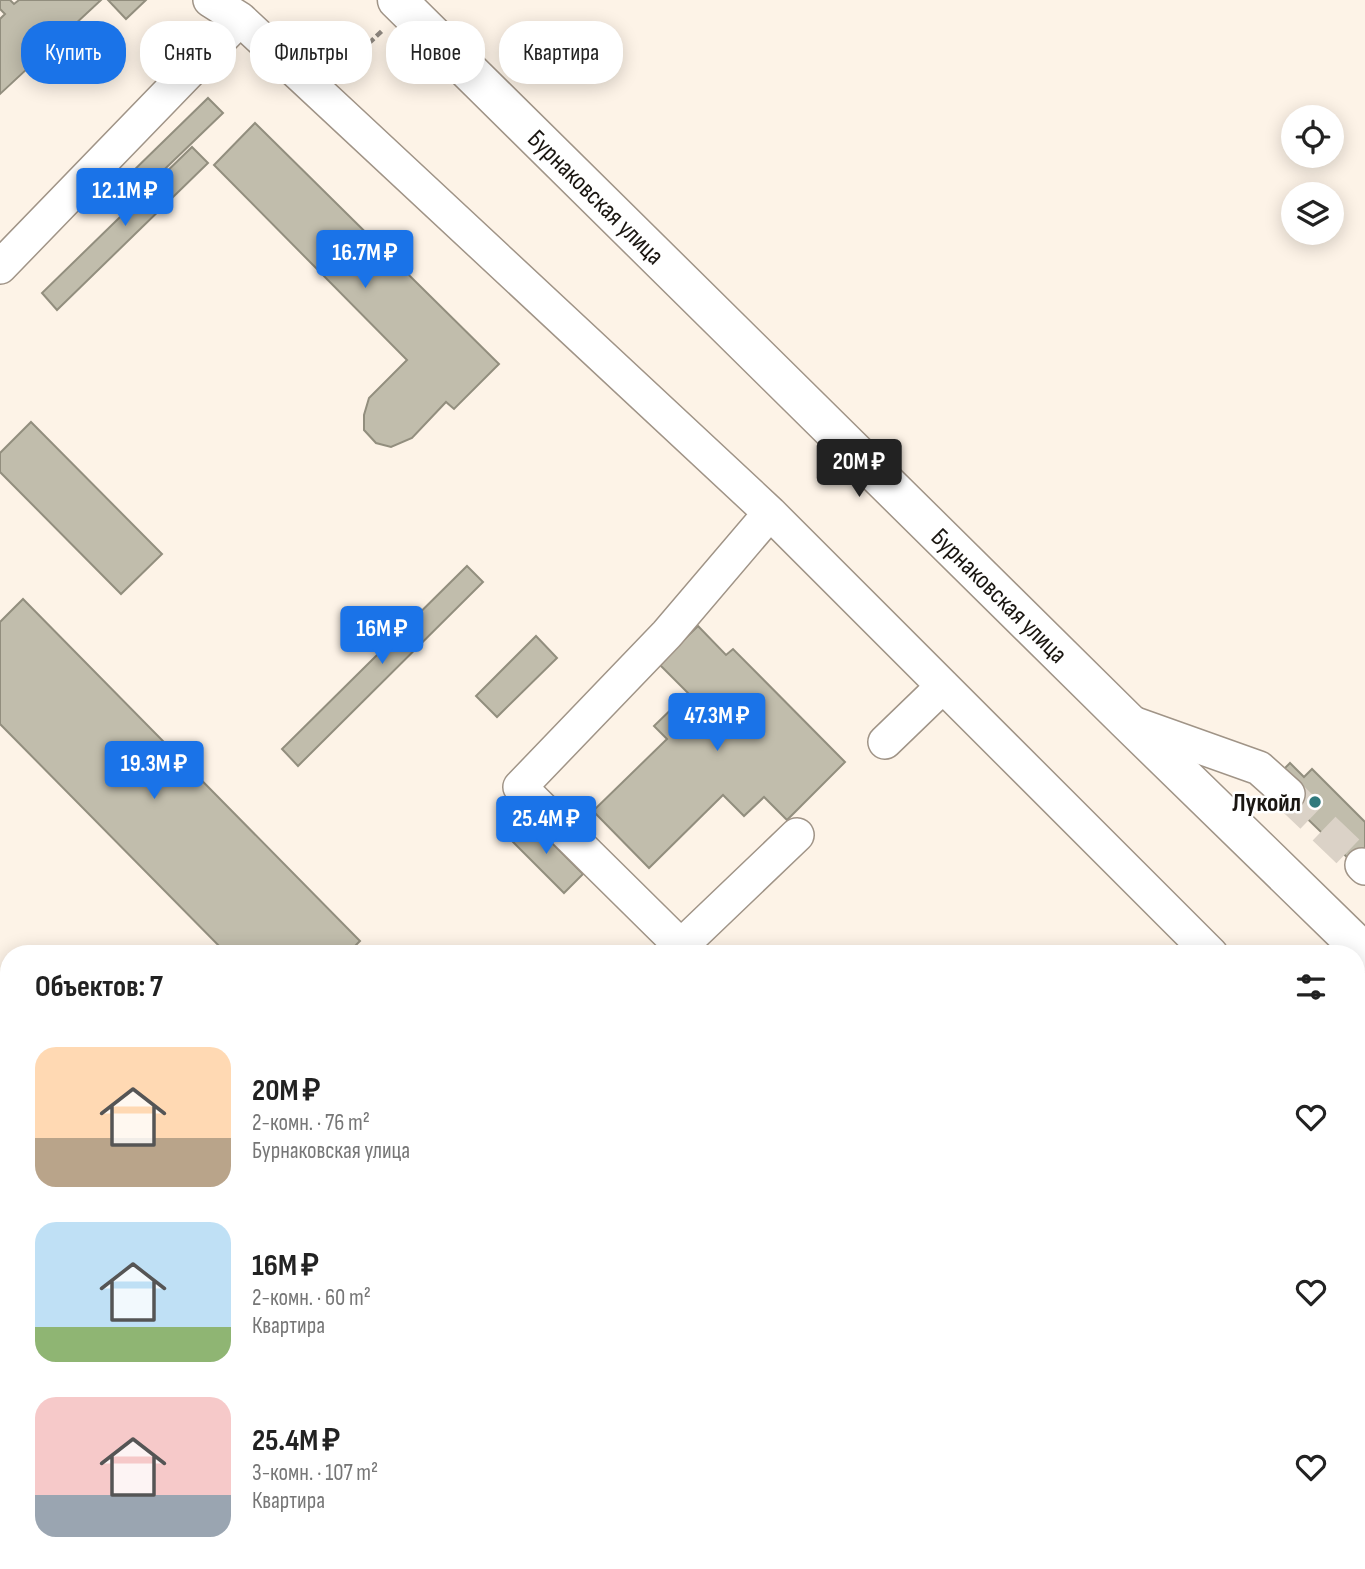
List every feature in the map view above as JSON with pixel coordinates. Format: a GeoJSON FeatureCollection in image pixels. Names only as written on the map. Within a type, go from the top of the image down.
{"type":"FeatureCollection","features":[{"type":"Feature","properties":{"kind":"main road","name":"Бурнаковская улица"},"geometry":{"type":"LineString","coordinates":[[401,4],[1357,945]]}},
{"type":"Feature","properties":{"kind":"lane"},"geometry":{"type":"LineString","coordinates":[[209,0],[240,19],[770,513],[1202,945]]}},
{"type":"Feature","properties":{"kind":"lane"},"geometry":{"type":"LineString","coordinates":[[0,267],[240,19]]}},
{"type":"Feature","properties":{"kind":"lane"},"geometry":{"type":"LineString","coordinates":[[680,945],[520,787],[667,634],[770,513]]}},
{"type":"Feature","properties":{"kind":"lane"},"geometry":{"type":"LineString","coordinates":[[886,742],[943,686]]}},
{"type":"Feature","properties":{"kind":"lane"},"geometry":{"type":"LineString","coordinates":[[1126,720],[1259,768],[1288,794]]}},
{"type":"Feature","properties":{"kind":"lane"},"geometry":{"type":"LineString","coordinates":[[682,945],[797,835]]}},
{"type":"Feature","properties":{"kind":"path"},"geometry":{"type":"LineString","coordinates":[[317,91],[365,48],[401,4]]}},
{"type":"Feature","properties":{"kind":"building"},"geometry":{"type":"Polygon","coordinates":[[[0,0],[10,0],[14,4],[19,0],[101,0],[78,21],[21,21],[21,74],[0,94],[0,19],[5,14],[0,9],[0,0]]]}},
{"type":"Feature","properties":{"kind":"building"},"geometry":{"type":"Polygon","coordinates":[[[108,0],[146,0],[126,19],[108,0]]]}},
{"type":"Feature","properties":{"kind":"building"},"geometry":{"type":"Polygon","coordinates":[[[208,98],[223,113],[143,190],[129,175],[208,98]]]}},
{"type":"Feature","properties":{"kind":"building"},"geometry":{"type":"Polygon","coordinates":[[[255,123],[499,364],[454,409],[446,402],[412,438],[391,447],[376,443],[364,430],[364,415],[369,398],[407,360],[214,165],[255,123]]]}},
{"type":"Feature","properties":{"kind":"building"},"geometry":{"type":"Polygon","coordinates":[[[192,147],[208,163],[57,310],[42,293],[192,147]]]}},
{"type":"Feature","properties":{"kind":"building"},"geometry":{"type":"Polygon","coordinates":[[[31,422],[162,554],[121,594],[0,472],[0,453],[31,422]]]}},
{"type":"Feature","properties":{"kind":"building"},"geometry":{"type":"Polygon","coordinates":[[[467,566],[483,582],[298,766],[282,749],[467,566]]]}},
{"type":"Feature","properties":{"kind":"building"},"geometry":{"type":"Polygon","coordinates":[[[23,599],[360,941],[356,945],[218,945],[0,724],[0,622],[23,599]]]}},
{"type":"Feature","properties":{"kind":"building"},"geometry":{"type":"Polygon","coordinates":[[[698,626],[726,655],[733,649],[845,762],[787,820],[764,797],[744,816],[723,795],[649,868],[593,811],[667,739],[654,726],[688,693],[659,664],[698,626]]]}},
{"type":"Feature","properties":{"kind":"building"},"geometry":{"type":"Polygon","coordinates":[[[536,636],[557,658],[497,717],[476,696],[536,636]]]}},
{"type":"Feature","properties":{"kind":"building"},"geometry":{"type":"Polygon","coordinates":[[[1290,763],[1304,777],[1312,769],[1365,822],[1365,862],[1358,868],[1285,797],[1277,776],[1290,763]]]}},
{"type":"Feature","properties":{"kind":"building"},"geometry":{"type":"Polygon","coordinates":[[[529,820],[583,874],[564,893],[510,839],[529,820]]]}},
{"type":"Feature","properties":{"kind":"tunnel"},"geometry":{"type":"LineString","coordinates":[[1288,794],[1362,865]]}},
{"type":"Feature","properties":{"kind":"place","name":"Лукойл"},"geometry":{"type":"Point","coordinates":[1315,802]}}]}
